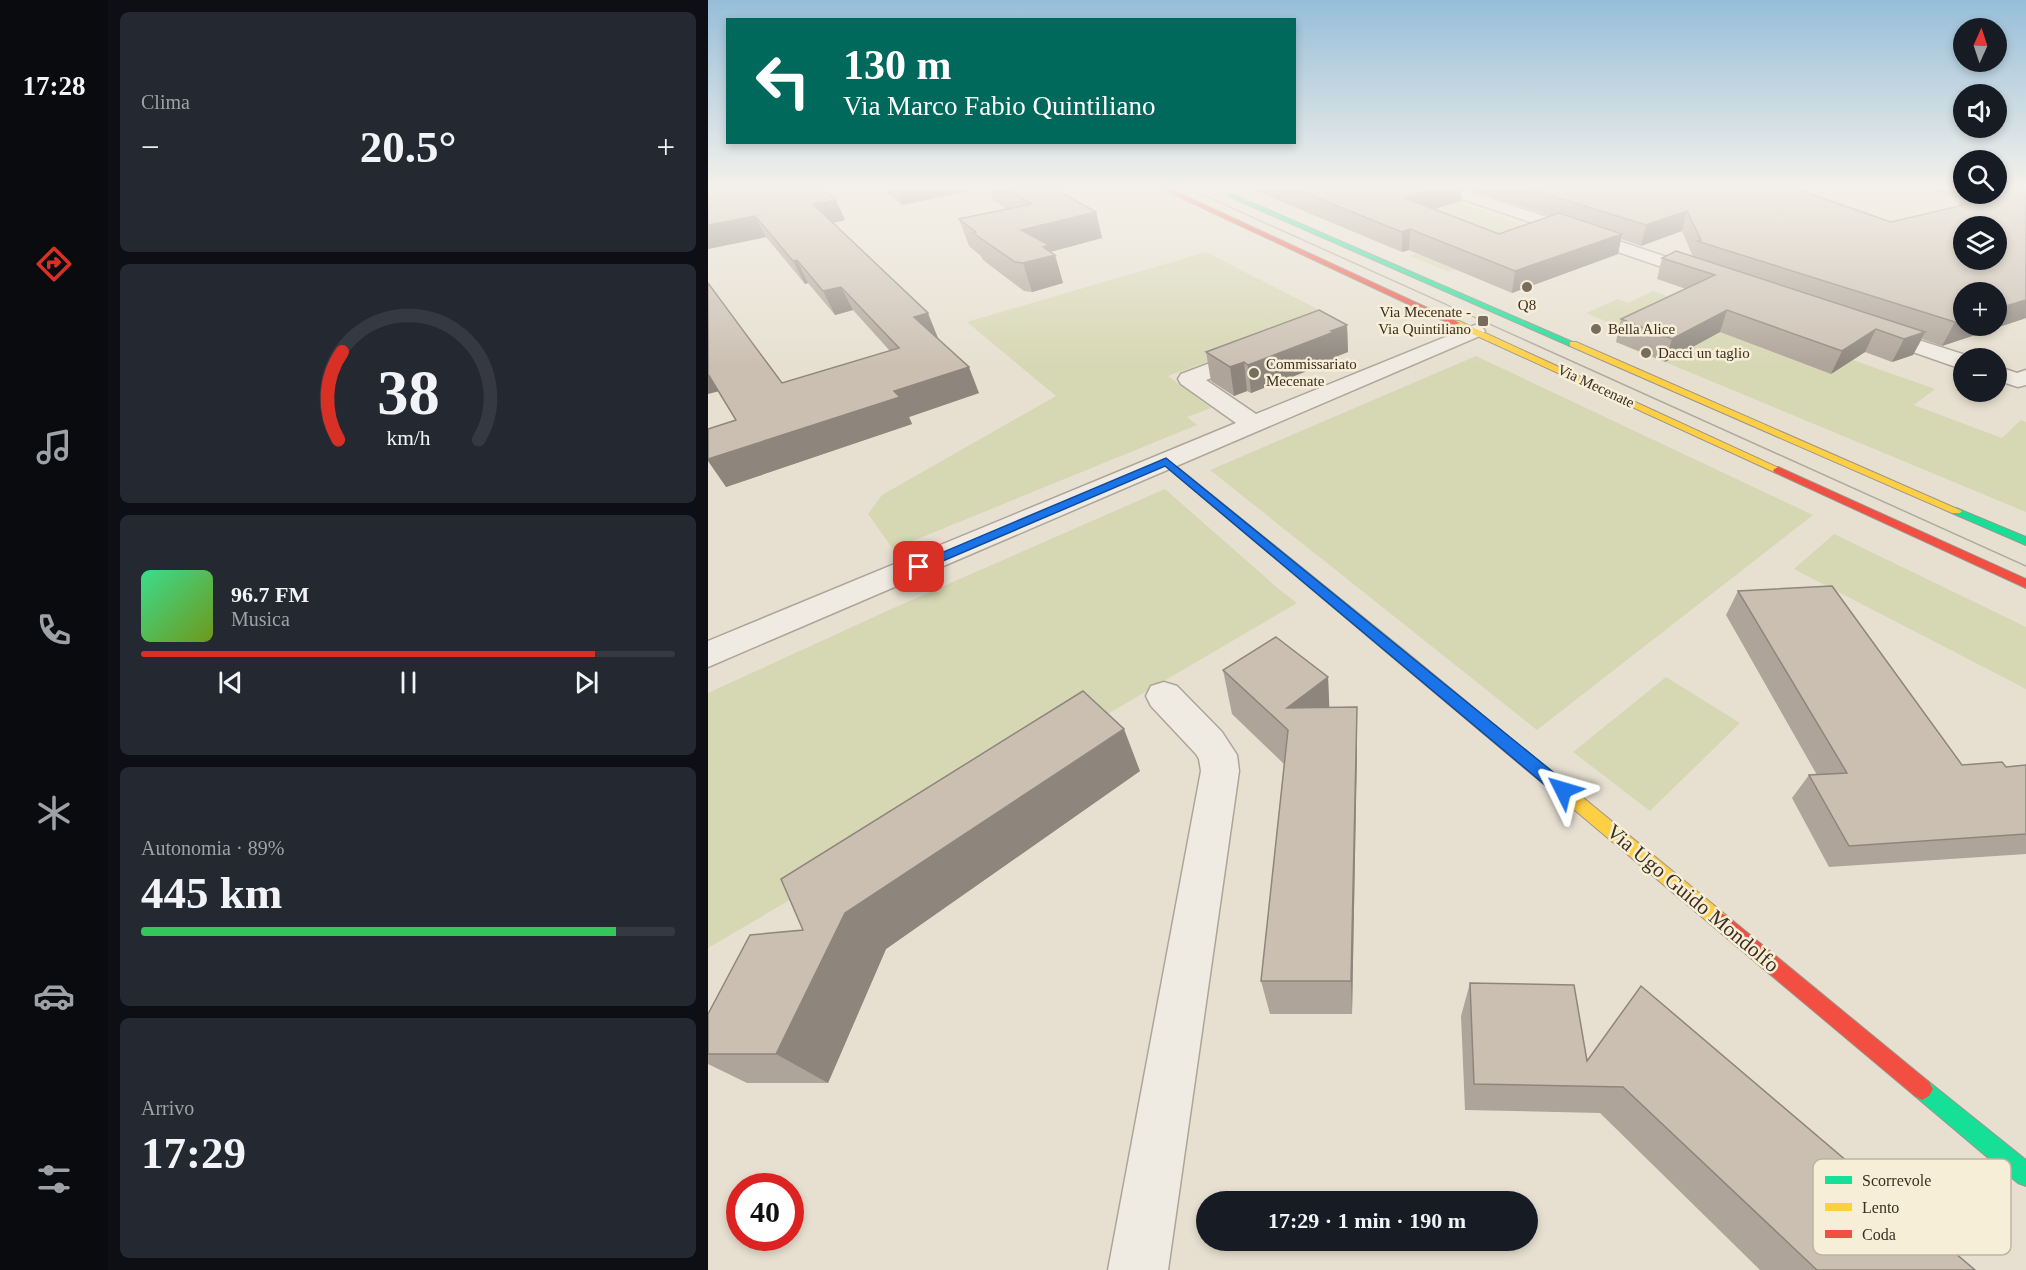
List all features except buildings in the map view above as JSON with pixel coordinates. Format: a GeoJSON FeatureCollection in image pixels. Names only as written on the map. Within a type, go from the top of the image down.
{"type":"FeatureCollection","features":[{"type":"Feature","properties":{"kind":"main road","name":"Via Mecenate"},"geometry":{"type":"LineString","coordinates":[[1294,248],[2026,584]]}},
{"type":"Feature","properties":{"kind":"main road","name":"Via Mecenate"},"geometry":{"type":"LineString","coordinates":[[1352,248],[2026,541]]}},
{"type":"Feature","properties":{"kind":"main road","name":"Via Ugo Guido Mondolfo"},"geometry":{"type":"LineString","coordinates":[[1166,461],[2007,1159]]}},
{"type":"Feature","properties":{"kind":"main road","name":"Via Ugo Guido Mondolfo"},"geometry":{"type":"LineString","coordinates":[[2011,1163],[2026,1175]]}},
{"type":"Feature","properties":{"kind":"street"},"geometry":{"type":"LineString","coordinates":[[1624,248],[1716,279]]}},
{"type":"Feature","properties":{"kind":"street"},"geometry":{"type":"LineString","coordinates":[[1862,328],[1953,358]]}},
{"type":"Feature","properties":{"kind":"street"},"geometry":{"type":"LineString","coordinates":[[708,655],[1475,331]]}},
{"type":"Feature","properties":{"kind":"street"},"geometry":{"type":"LineString","coordinates":[[1254,424],[1189,379],[1274,347]]}},
{"type":"Feature","properties":{"kind":"street"},"geometry":{"type":"LineString","coordinates":[[2007,376],[2018,380],[2026,377]]}},
{"type":"Feature","properties":{"kind":"street"},"geometry":{"type":"LineString","coordinates":[[1138,1270],[1220,771],[1218,755],[1164,696]]}},
{"type":"Feature","properties":{"kind":"green space"},"geometry":{"type":"Polygon","coordinates":[[[1431,248],[1514,248],[1449,272],[1409,256],[1431,248]]]}},
{"type":"Feature","properties":{"kind":"green space"},"geometry":{"type":"Polygon","coordinates":[[[1206,252],[1331,316],[1168,376],[1211,408],[1187,417],[1197,425],[893,549],[868,514],[882,495],[1056,396],[967,322],[1206,252]]]}},
{"type":"Feature","properties":{"kind":"green space"},"geometry":{"type":"Polygon","coordinates":[[[1653,291],[1759,330],[1761,348],[1831,374],[1853,360],[1935,389],[1914,405],[2002,438],[2021,420],[2026,422],[2026,512],[1665,362],[1682,353],[1586,313],[1618,299],[1628,303],[1653,291]]]}},
{"type":"Feature","properties":{"kind":"green space"},"geometry":{"type":"Polygon","coordinates":[[[1476,356],[1813,515],[1537,730],[1210,470],[1476,356]]]}},
{"type":"Feature","properties":{"kind":"green space"},"geometry":{"type":"Polygon","coordinates":[[[1165,489],[1297,603],[708,948],[708,693],[889,610],[1165,489]]]}},
{"type":"Feature","properties":{"kind":"green space"},"geometry":{"type":"Polygon","coordinates":[[[1834,534],[2026,627],[2026,689],[1794,569],[1834,534]]]}},
{"type":"Feature","properties":{"kind":"green space"},"geometry":{"type":"Polygon","coordinates":[[[1666,677],[1740,723],[1650,811],[1573,752],[1666,677]]]}},
{"type":"Feature","properties":{"kind":"tram line"},"geometry":{"type":"LineString","coordinates":[[1321,248],[2026,566]]}},
{"type":"Feature","properties":{"kind":"traffic: fast"},"geometry":{"type":"LineString","coordinates":[[1353,248],[1573,344]]}},
{"type":"Feature","properties":{"kind":"traffic: fast"},"geometry":{"type":"LineString","coordinates":[[1166,461],[1401,656]]}},
{"type":"Feature","properties":{"kind":"traffic: fast"},"geometry":{"type":"LineString","coordinates":[[1956,511],[2026,541]]}},
{"type":"Feature","properties":{"kind":"traffic: fast"},"geometry":{"type":"LineString","coordinates":[[1922,1089],[2007,1159]]}},
{"type":"Feature","properties":{"kind":"traffic: fast"},"geometry":{"type":"LineString","coordinates":[[2011,1163],[2026,1175]]}},
{"type":"Feature","properties":{"kind":"traffic: slow"},"geometry":{"type":"LineString","coordinates":[[1456,323],[1778,470]]}},
{"type":"Feature","properties":{"kind":"traffic: slow"},"geometry":{"type":"LineString","coordinates":[[1573,344],[1956,511]]}},
{"type":"Feature","properties":{"kind":"traffic: slow"},"geometry":{"type":"LineString","coordinates":[[1401,656],[1721,922]]}},
{"type":"Feature","properties":{"kind":"traffic: jam"},"geometry":{"type":"LineString","coordinates":[[1294,248],[1456,323]]}},
{"type":"Feature","properties":{"kind":"traffic: jam"},"geometry":{"type":"LineString","coordinates":[[1778,470],[2026,584]]}},
{"type":"Feature","properties":{"kind":"traffic: jam"},"geometry":{"type":"LineString","coordinates":[[1721,922],[1922,1089]]}},
{"type":"Feature","properties":{"kind":"place","name":"Q8"},"geometry":{"type":"Point","coordinates":[1527,287]}},
{"type":"Feature","properties":{"kind":"place","name":"Via Mecenate - Via Quintiliano"},"geometry":{"type":"Point","coordinates":[1483,321]}},
{"type":"Feature","properties":{"kind":"place","name":"Bella Alice"},"geometry":{"type":"Point","coordinates":[1596,329]}},
{"type":"Feature","properties":{"kind":"place","name":"Dacci un taglio"},"geometry":{"type":"Point","coordinates":[1646,353]}},
{"type":"Feature","properties":{"kind":"place","name":"Commissariato Mecenate"},"geometry":{"type":"Point","coordinates":[1254,373]}},
{"type":"Feature","properties":{"kind":"route"},"geometry":{"type":"LineString","coordinates":[[919,567],[1166,461],[1563,790]]}}]}
